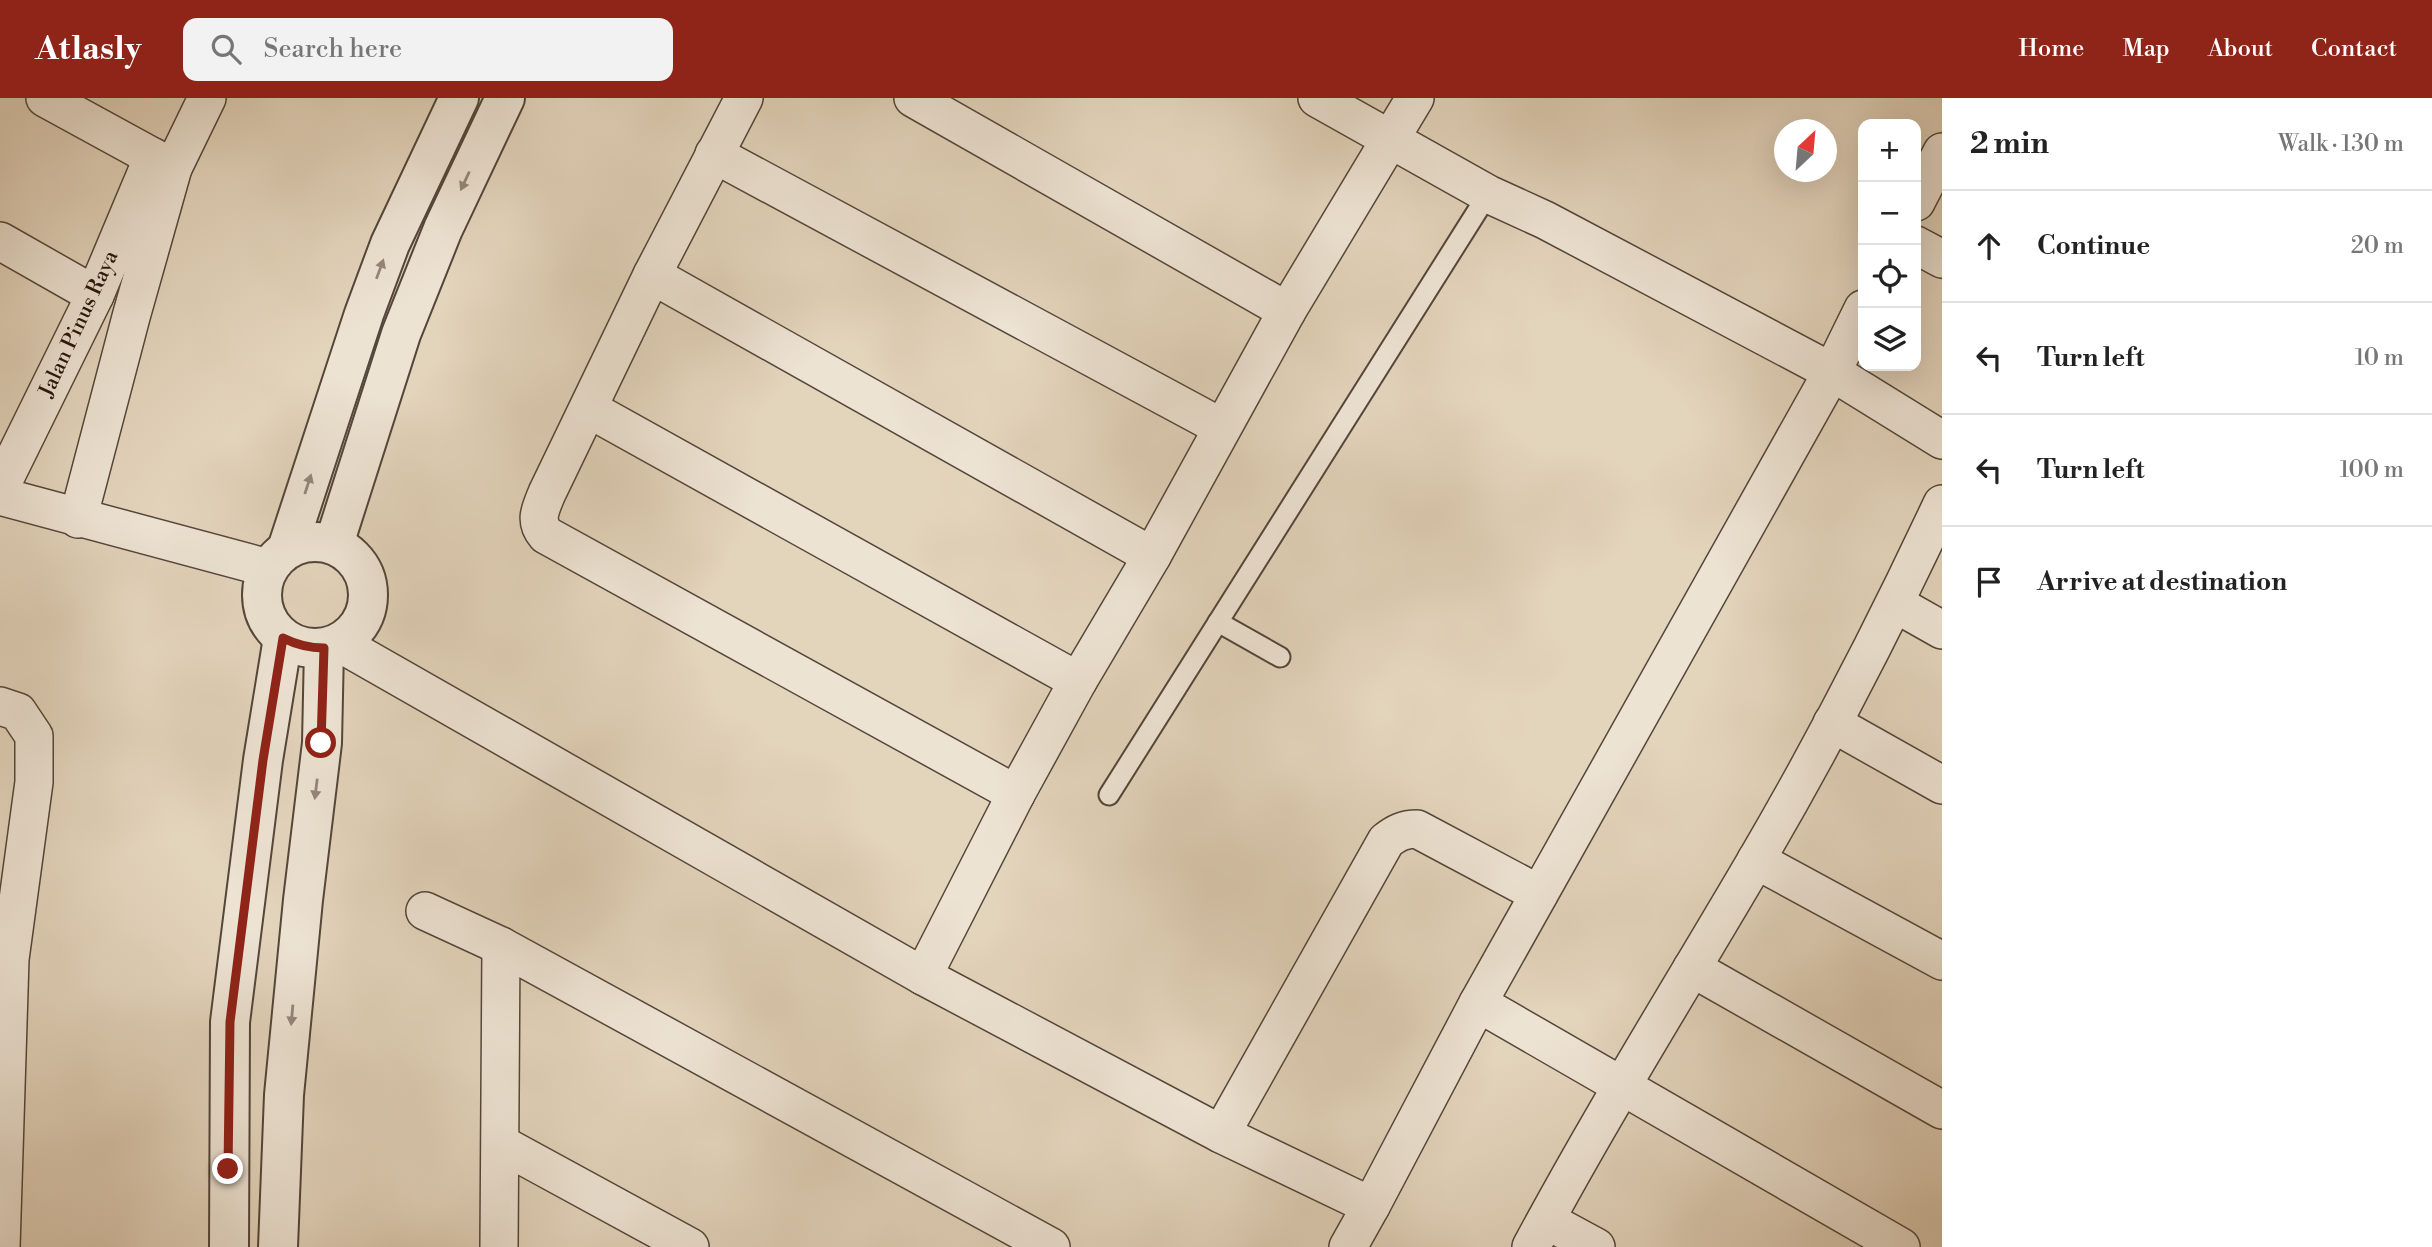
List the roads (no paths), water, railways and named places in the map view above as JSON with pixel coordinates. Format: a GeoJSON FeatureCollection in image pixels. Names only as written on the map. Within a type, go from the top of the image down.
{"type":"FeatureCollection","features":[{"type":"Feature","properties":{"kind":"street"},"geometry":{"type":"LineString","coordinates":[[45,98],[163,162]]}},
{"type":"Feature","properties":{"kind":"street"},"geometry":{"type":"LineString","coordinates":[[78,519],[131,317],[163,162],[207,98]]}},
{"type":"Feature","properties":{"kind":"street"},"geometry":{"type":"LineString","coordinates":[[744,98],[652,275],[541,508],[538,521],[546,536],[1016,794]]}},
{"type":"Feature","properties":{"kind":"street"},"geometry":{"type":"LineString","coordinates":[[912,98],[1287,311]]}},
{"type":"Feature","properties":{"kind":"street"},"geometry":{"type":"LineString","coordinates":[[1317,98],[1488,194],[1545,220],[1832,372],[1942,440]]}},
{"type":"Feature","properties":{"kind":"street"},"geometry":{"type":"LineString","coordinates":[[923,976],[1016,794],[1078,681],[1152,556],[1287,311],[1415,98]]}},
{"type":"Feature","properties":{"kind":"street"},"geometry":{"type":"LineString","coordinates":[[0,496],[78,519],[277,559],[310,541],[334,544],[355,558],[367,580],[369,605],[358,627],[332,645],[310,648],[296,645],[283,638],[272,626],[264,613],[261,590],[277,559],[390,244],[456,103],[498,112],[443,229],[401,334],[334,544]]}},
{"type":"Feature","properties":{"kind":"street"},"geometry":{"type":"LineString","coordinates":[[1921,192],[1942,152]]}},
{"type":"Feature","properties":{"kind":"street"},"geometry":{"type":"LineString","coordinates":[[714,154],[1221,427]]}},
{"type":"Feature","properties":{"kind":"street","name":"Jalan Pinus Raya"},"geometry":{"type":"LineString","coordinates":[[0,488],[163,162]]}},
{"type":"Feature","properties":{"kind":"street"},"geometry":{"type":"LineString","coordinates":[[408,210],[443,229]]}},
{"type":"Feature","properties":{"kind":"street"},"geometry":{"type":"LineString","coordinates":[[0,241],[95,295]]}},
{"type":"Feature","properties":{"kind":"street"},"geometry":{"type":"LineString","coordinates":[[1918,245],[1942,259]]}},
{"type":"Feature","properties":{"kind":"street"},"geometry":{"type":"LineString","coordinates":[[652,275],[1152,556]]}},
{"type":"Feature","properties":{"kind":"street"},"geometry":{"type":"LineString","coordinates":[[1348,1247],[1478,1003],[1832,372],[1858,319]]}},
{"type":"Feature","properties":{"kind":"street"},"geometry":{"type":"LineString","coordinates":[[338,391],[380,402]]}},
{"type":"Feature","properties":{"kind":"street"},"geometry":{"type":"LineString","coordinates":[[589,409],[1078,681]]}},
{"type":"Feature","properties":{"kind":"street"},"geometry":{"type":"LineString","coordinates":[[1596,1247],[1538,1233],[1621,1086],[1756,860],[1832,723],[1896,604],[1942,504]]}},
{"type":"Feature","properties":{"kind":"street"},"geometry":{"type":"LineString","coordinates":[[1896,604],[1942,630]]}},
{"type":"Feature","properties":{"kind":"street"},"geometry":{"type":"LineString","coordinates":[[229,1247],[230,1022],[263,760],[283,638]]}},
{"type":"Feature","properties":{"kind":"street"},"geometry":{"type":"LineString","coordinates":[[332,645],[923,976],[1221,1134],[1371,1206]]}},
{"type":"Feature","properties":{"kind":"street"},"geometry":{"type":"LineString","coordinates":[[278,1247],[284,1095],[332,645]]}},
{"type":"Feature","properties":{"kind":"street"},"geometry":{"type":"LineString","coordinates":[[0,706],[18,712],[34,736],[34,782],[10,959],[1,1247]]}},
{"type":"Feature","properties":{"kind":"street"},"geometry":{"type":"LineString","coordinates":[[1832,723],[1942,785]]}},
{"type":"Feature","properties":{"kind":"street"},"geometry":{"type":"LineString","coordinates":[[1221,1134],[1386,841],[1394,834],[1401,830],[1417,828],[1539,894]]}},
{"type":"Feature","properties":{"kind":"street"},"geometry":{"type":"LineString","coordinates":[[1756,860],[1942,961]]}},
{"type":"Feature","properties":{"kind":"street"},"geometry":{"type":"LineString","coordinates":[[425,911],[501,946],[1051,1247]]}},
{"type":"Feature","properties":{"kind":"street"},"geometry":{"type":"LineString","coordinates":[[499,1247],[501,946]]}},
{"type":"Feature","properties":{"kind":"street"},"geometry":{"type":"LineString","coordinates":[[1692,968],[1942,1110]]}},
{"type":"Feature","properties":{"kind":"street"},"geometry":{"type":"LineString","coordinates":[[1478,1003],[1900,1247]]}},
{"type":"Feature","properties":{"kind":"street"},"geometry":{"type":"LineString","coordinates":[[501,1144],[690,1247]]}},
{"type":"Feature","properties":{"kind":"lane"},"geometry":{"type":"LineString","coordinates":[[1109,795],[1488,194]]}},
{"type":"Feature","properties":{"kind":"lane"},"geometry":{"type":"LineString","coordinates":[[1218,622],[1280,657]]}}]}
